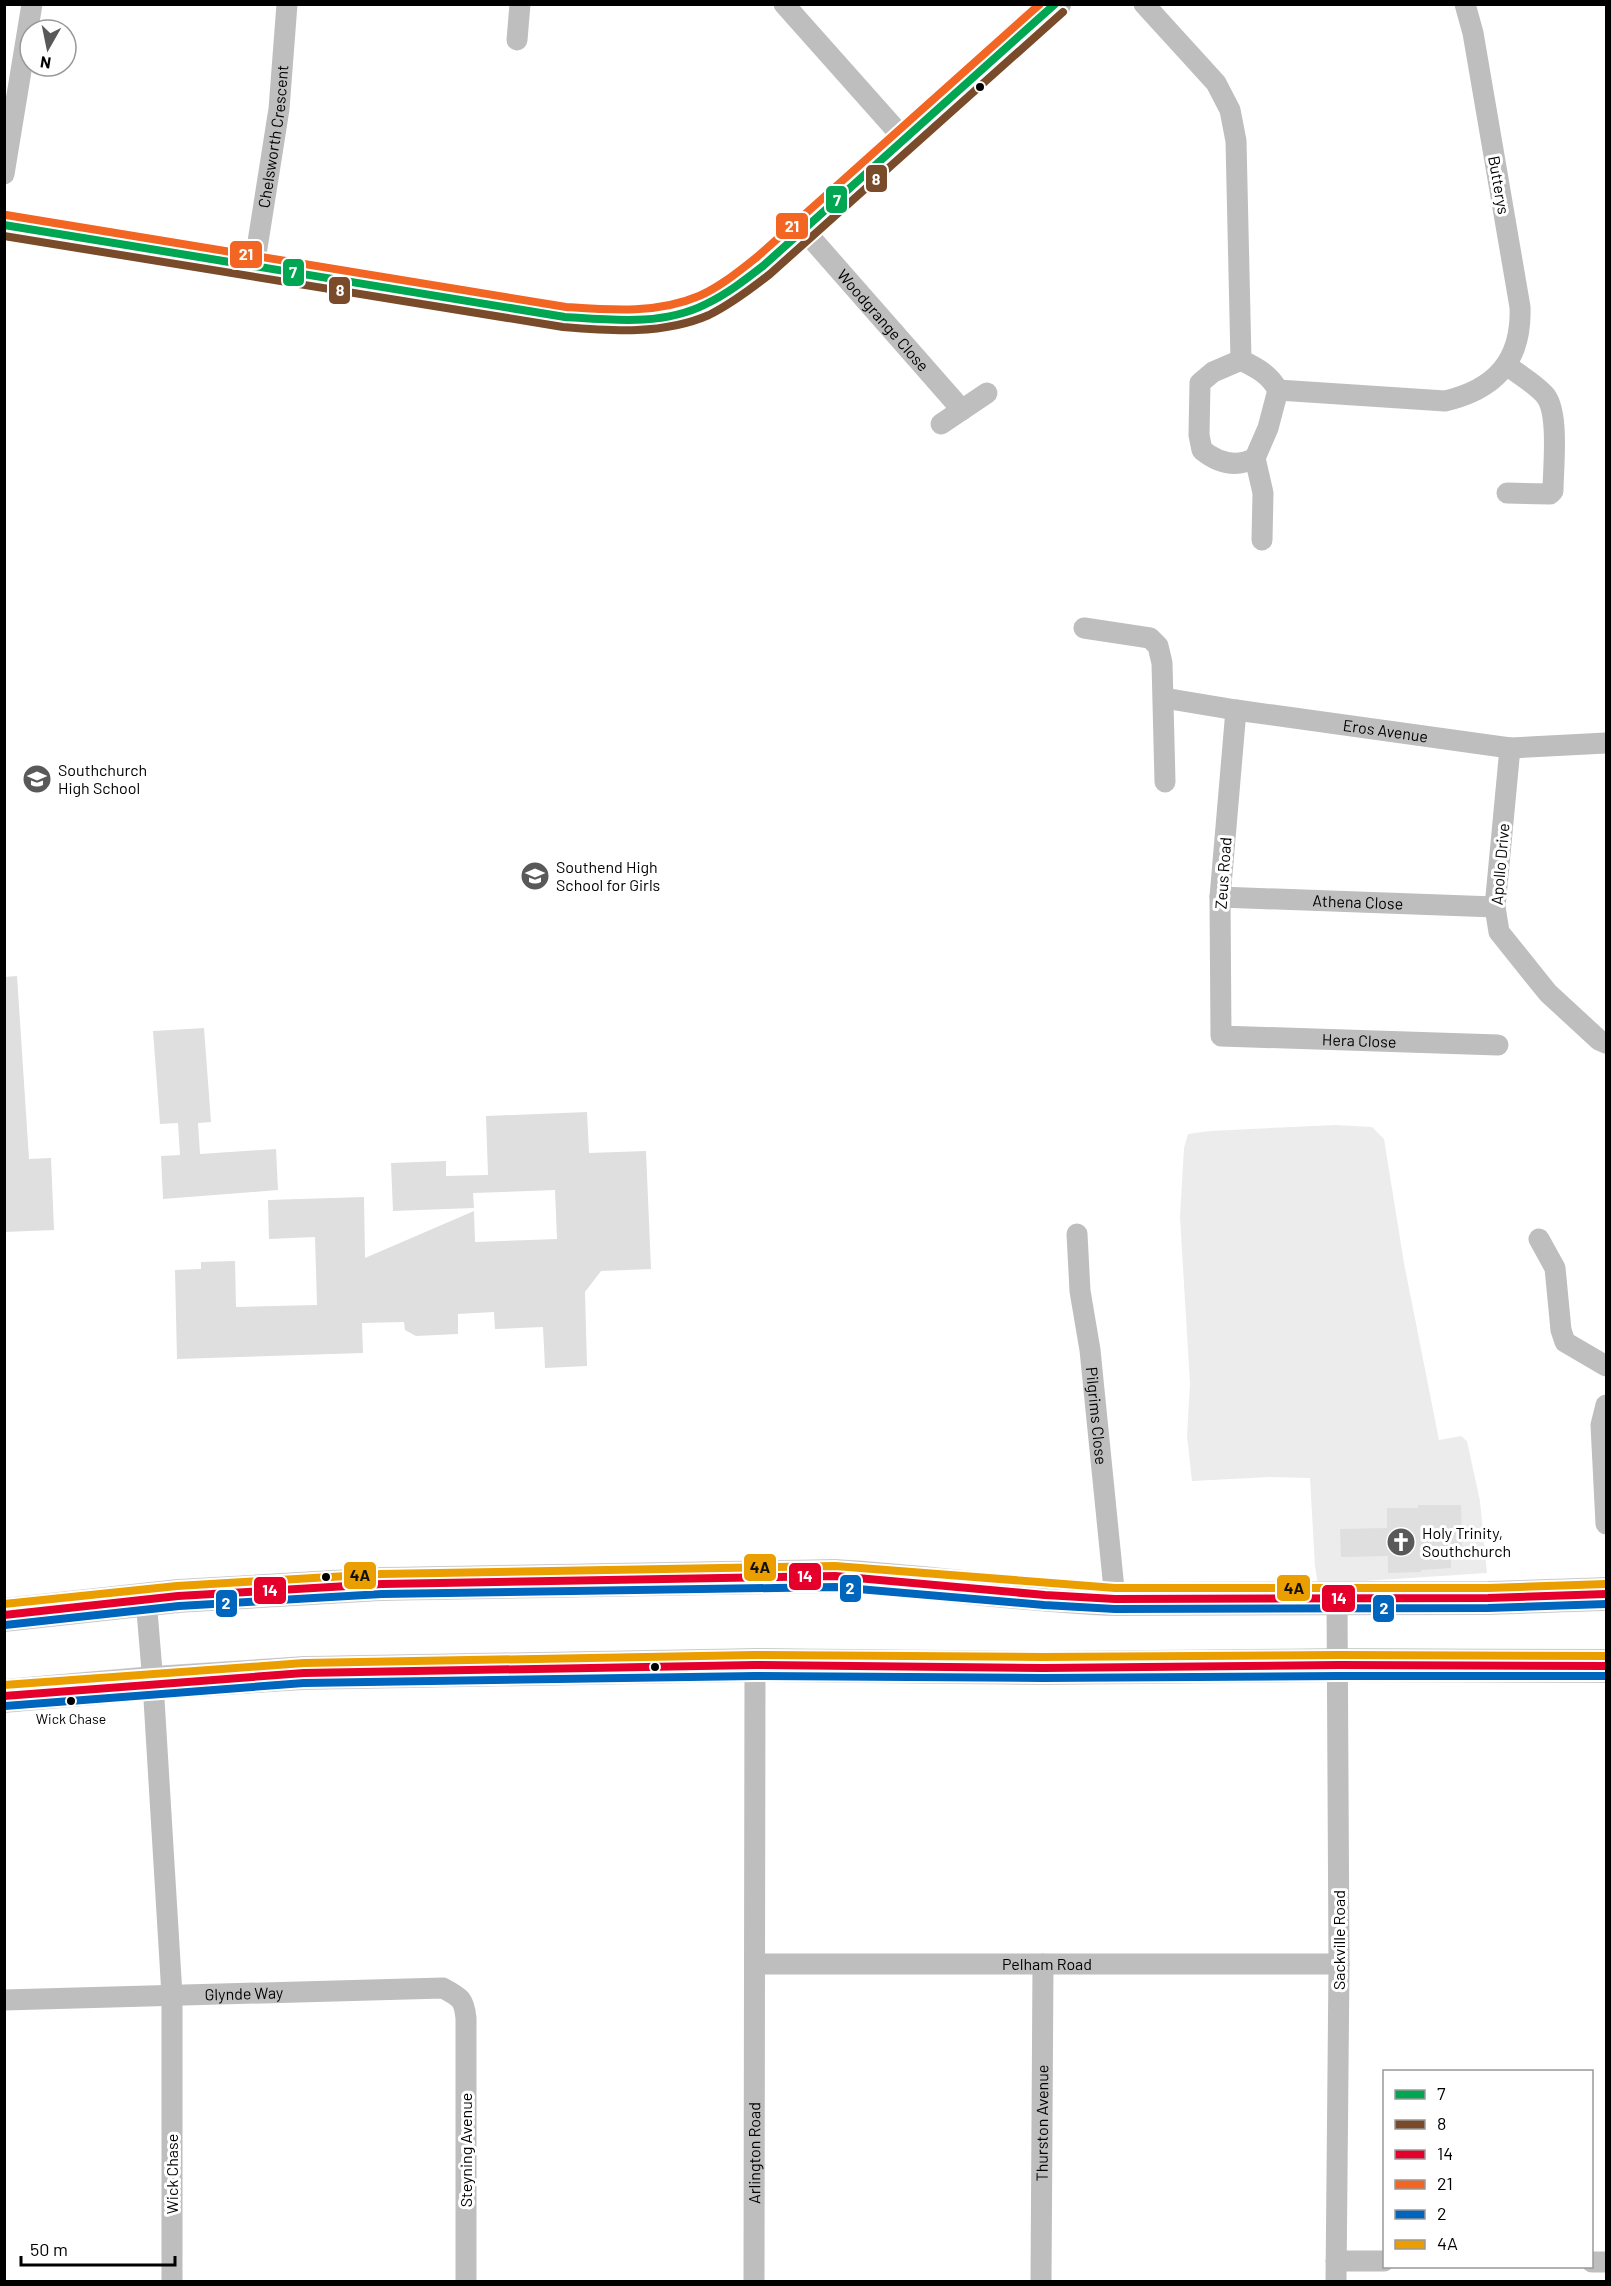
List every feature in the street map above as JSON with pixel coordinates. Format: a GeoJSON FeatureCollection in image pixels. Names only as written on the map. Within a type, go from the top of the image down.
{"type":"FeatureCollection","features":[{"type":"Feature","properties":{"kind":"main road"},"geometry":{"type":"LineString","coordinates":[[4,1615],[146,1599],[266,1589],[396,1583],[835,1576],[893,1579],[1055,1597],[1115,1599],[1488,1598],[1606,1594]]}},
{"type":"Feature","properties":{"kind":"main road"},"geometry":{"type":"LineString","coordinates":[[4,1696],[304,1673],[754,1665],[1043,1668],[1339,1665],[1606,1666]]}},
{"type":"Feature","properties":{"kind":"street"},"geometry":{"type":"LineString","coordinates":[[4,174],[32,4]]}},
{"type":"Feature","properties":{"kind":"street","name":"Chelsworth Crescent"},"geometry":{"type":"LineString","coordinates":[[254,267],[279,109],[287,4]]}},
{"type":"Feature","properties":{"kind":"street"},"geometry":{"type":"LineString","coordinates":[[517,40],[520,4]]}},
{"type":"Feature","properties":{"kind":"street"},"geometry":{"type":"LineString","coordinates":[[784,4],[905,140]]}},
{"type":"Feature","properties":{"kind":"street"},"geometry":{"type":"LineString","coordinates":[[4,225],[565,317],[616,321],[650,319],[688,311],[721,296],[740,283],[804,230],[1056,4]]}},
{"type":"Feature","properties":{"kind":"street"},"geometry":{"type":"LineString","coordinates":[[1144,4],[1216,83],[1230,110],[1236,141],[1241,360]]}},
{"type":"Feature","properties":{"kind":"street","name":"Butterys"},"geometry":{"type":"LineString","coordinates":[[1465,4],[1473,33],[1520,308],[1520,326],[1516,347],[1507,365]]}},
{"type":"Feature","properties":{"kind":"street","name":"Woodgrange Close"},"geometry":{"type":"LineString","coordinates":[[804,230],[962,410]]}},
{"type":"Feature","properties":{"kind":"street"},"geometry":{"type":"LineString","coordinates":[[1255,458],[1245,463],[1225,463],[1211,458],[1202,450],[1199,435],[1200,383],[1213,372],[1241,360],[1262,370],[1272,379],[1278,390],[1269,428],[1255,458],[1263,493],[1262,540]]}},
{"type":"Feature","properties":{"kind":"street"},"geometry":{"type":"LineString","coordinates":[[1278,390],[1445,401],[1464,396],[1478,388],[1507,365],[1545,394],[1551,404],[1554,417],[1553,491],[1550,494],[1507,493]]}},
{"type":"Feature","properties":{"kind":"street"},"geometry":{"type":"LineString","coordinates":[[941,424],[987,393]]}},
{"type":"Feature","properties":{"kind":"street"},"geometry":{"type":"LineString","coordinates":[[1084,628],[1150,638],[1158,646],[1162,663],[1164,698],[1165,782]]}},
{"type":"Feature","properties":{"kind":"street","name":"Eros Avenue"},"geometry":{"type":"LineString","coordinates":[[1164,698],[1510,748],[1606,743]]}},
{"type":"Feature","properties":{"kind":"street","name":"Zeus Road"},"geometry":{"type":"LineString","coordinates":[[1221,1036],[1220,897],[1236,710]]}},
{"type":"Feature","properties":{"kind":"street","name":"Apollo Drive"},"geometry":{"type":"LineString","coordinates":[[1510,748],[1496,907],[1499,933],[1548,993],[1599,1040],[1606,1043]]}},
{"type":"Feature","properties":{"kind":"street","name":"Athena Close"},"geometry":{"type":"LineString","coordinates":[[1220,897],[1496,907]]}},
{"type":"Feature","properties":{"kind":"street","name":"Hera Close"},"geometry":{"type":"LineString","coordinates":[[1221,1036],[1498,1045]]}},
{"type":"Feature","properties":{"kind":"street","name":"Pilgrims Close"},"geometry":{"type":"LineString","coordinates":[[1077,1234],[1080,1291],[1090,1350],[1115,1599]]}},
{"type":"Feature","properties":{"kind":"street"},"geometry":{"type":"LineString","coordinates":[[1539,1239],[1555,1268],[1561,1330],[1565,1342],[1606,1366]]}},
{"type":"Feature","properties":{"kind":"street"},"geometry":{"type":"LineString","coordinates":[[1606,1405],[1601,1425],[1606,1524]]}},
{"type":"Feature","properties":{"kind":"street","name":"Wick Chase"},"geometry":{"type":"LineString","coordinates":[[146,1599],[172,1995],[172,2282]]}},
{"type":"Feature","properties":{"kind":"street","name":"Sackville Road"},"geometry":{"type":"LineString","coordinates":[[1336,2271],[1340,1964],[1337,1599]]}},
{"type":"Feature","properties":{"kind":"street","name":"Arlington Road"},"geometry":{"type":"LineString","coordinates":[[754,1665],[754,2282]]}},
{"type":"Feature","properties":{"kind":"street","name":"Pelham Road"},"geometry":{"type":"LineString","coordinates":[[755,1964],[1340,1964]]}},
{"type":"Feature","properties":{"kind":"street","name":"Thurston Avenue"},"geometry":{"type":"LineString","coordinates":[[1041,2282],[1043,1964]]}},
{"type":"Feature","properties":{"kind":"street","name":"Glynde Way"},"geometry":{"type":"LineString","coordinates":[[4,2000],[443,1988],[457,1995],[465,2004],[466,2018]]}},
{"type":"Feature","properties":{"kind":"street","name":"Steyning Avenue"},"geometry":{"type":"LineString","coordinates":[[465,2282],[466,2018]]}},
{"type":"Feature","properties":{"kind":"street"},"geometry":{"type":"LineString","coordinates":[[1336,2271],[1383,2261]]}},
{"type":"Feature","properties":{"kind":"shaded area"},"geometry":{"type":"Polygon","coordinates":[[[1335,1125],[1372,1127],[1384,1139],[1404,1263],[1439,1440],[1461,1436],[1467,1441],[1480,1501],[1487,1573],[1318,1584],[1310,1478],[1270,1477],[1192,1481],[1187,1436],[1190,1384],[1180,1217],[1184,1148],[1188,1134],[1335,1125]]]}},
{"type":"Feature","properties":{"kind":"building"},"geometry":{"type":"Polygon","coordinates":[[[17,976],[29,1159],[51,1158],[54,1230],[4,1232],[4,977],[17,976]]]}},
{"type":"Feature","properties":{"kind":"building"},"geometry":{"type":"Polygon","coordinates":[[[204,1028],[211,1122],[198,1123],[200,1154],[276,1149],[278,1190],[163,1199],[161,1156],[180,1155],[178,1123],[160,1124],[153,1031],[204,1028]]]}},
{"type":"Feature","properties":{"kind":"building"},"geometry":{"type":"Polygon","coordinates":[[[587,1112],[589,1153],[646,1151],[651,1269],[601,1271],[585,1292],[587,1366],[545,1368],[543,1327],[495,1329],[494,1312],[458,1314],[458,1334],[416,1336],[405,1330],[404,1322],[362,1323],[363,1353],[177,1359],[175,1270],[201,1269],[201,1262],[235,1261],[236,1307],[317,1305],[315,1237],[269,1239],[268,1200],[364,1197],[365,1258],[474,1211],[475,1242],[557,1239],[555,1190],[473,1193],[474,1208],[393,1211],[391,1163],[446,1161],[446,1176],[488,1175],[486,1116],[587,1112]]]}},
{"type":"Feature","properties":{"kind":"building","name":"Holy Trinity, Southchurch"},"geometry":{"type":"Polygon","coordinates":[[[1418,1505],[1461,1505],[1462,1554],[1451,1554],[1451,1568],[1388,1573],[1388,1556],[1341,1557],[1340,1529],[1387,1528],[1387,1508],[1418,1508],[1418,1505]]]}},
{"type":"Feature","properties":{"kind":"transit line","name":"21"},"geometry":{"type":"LineString","coordinates":[[6,215],[566,307],[633,309],[667,306],[707,292],[757,257],[1040,4]]}},
{"type":"Feature","properties":{"kind":"transit line","name":"7"},"geometry":{"type":"LineString","coordinates":[[4,225],[565,317],[637,320],[672,316],[714,300],[763,266],[1055,4]]}},
{"type":"Feature","properties":{"kind":"transit line","name":"8"},"geometry":{"type":"LineString","coordinates":[[4,236],[563,327],[637,330],[674,326],[717,311],[770,274],[1063,12]]}},
{"type":"Feature","properties":{"kind":"transit line","name":"4A"},"geometry":{"type":"LineString","coordinates":[[4,1604],[177,1586],[381,1574],[835,1566],[1115,1588],[1488,1588],[1606,1584]]}},
{"type":"Feature","properties":{"kind":"transit line","name":"14"},"geometry":{"type":"LineString","coordinates":[[4,1615],[178,1596],[382,1584],[835,1576],[1115,1599],[1488,1598],[1606,1594]]}},
{"type":"Feature","properties":{"kind":"transit line","name":"2"},"geometry":{"type":"LineString","coordinates":[[5,1625],[179,1606],[382,1594],[835,1587],[1115,1609],[1488,1608],[1606,1604]]}},
{"type":"Feature","properties":{"kind":"transit line","name":"4A"},"geometry":{"type":"LineString","coordinates":[[4,1685],[304,1663],[755,1655],[1606,1656]]}},
{"type":"Feature","properties":{"kind":"transit line","name":"14"},"geometry":{"type":"LineString","coordinates":[[4,1696],[304,1673],[755,1665],[1043,1668],[1339,1665],[1606,1666]]}},
{"type":"Feature","properties":{"kind":"transit line","name":"2"},"geometry":{"type":"LineString","coordinates":[[5,1706],[304,1683],[755,1676],[1043,1678],[1606,1676]]}},
{"type":"Feature","properties":{"kind":"place","name":"Southchurch High School"},"geometry":{"type":"Point","coordinates":[37,779]}},
{"type":"Feature","properties":{"kind":"place","name":"Southend High School for Girls"},"geometry":{"type":"Point","coordinates":[535,876]}},
{"type":"Feature","properties":{"kind":"place","name":"Holy Trinity, Southchurch"},"geometry":{"type":"Point","coordinates":[1401,1542]}},
{"type":"Feature","properties":{"kind":"place","name":"Wick Chase"},"geometry":{"type":"Point","coordinates":[71,1701]}}]}
